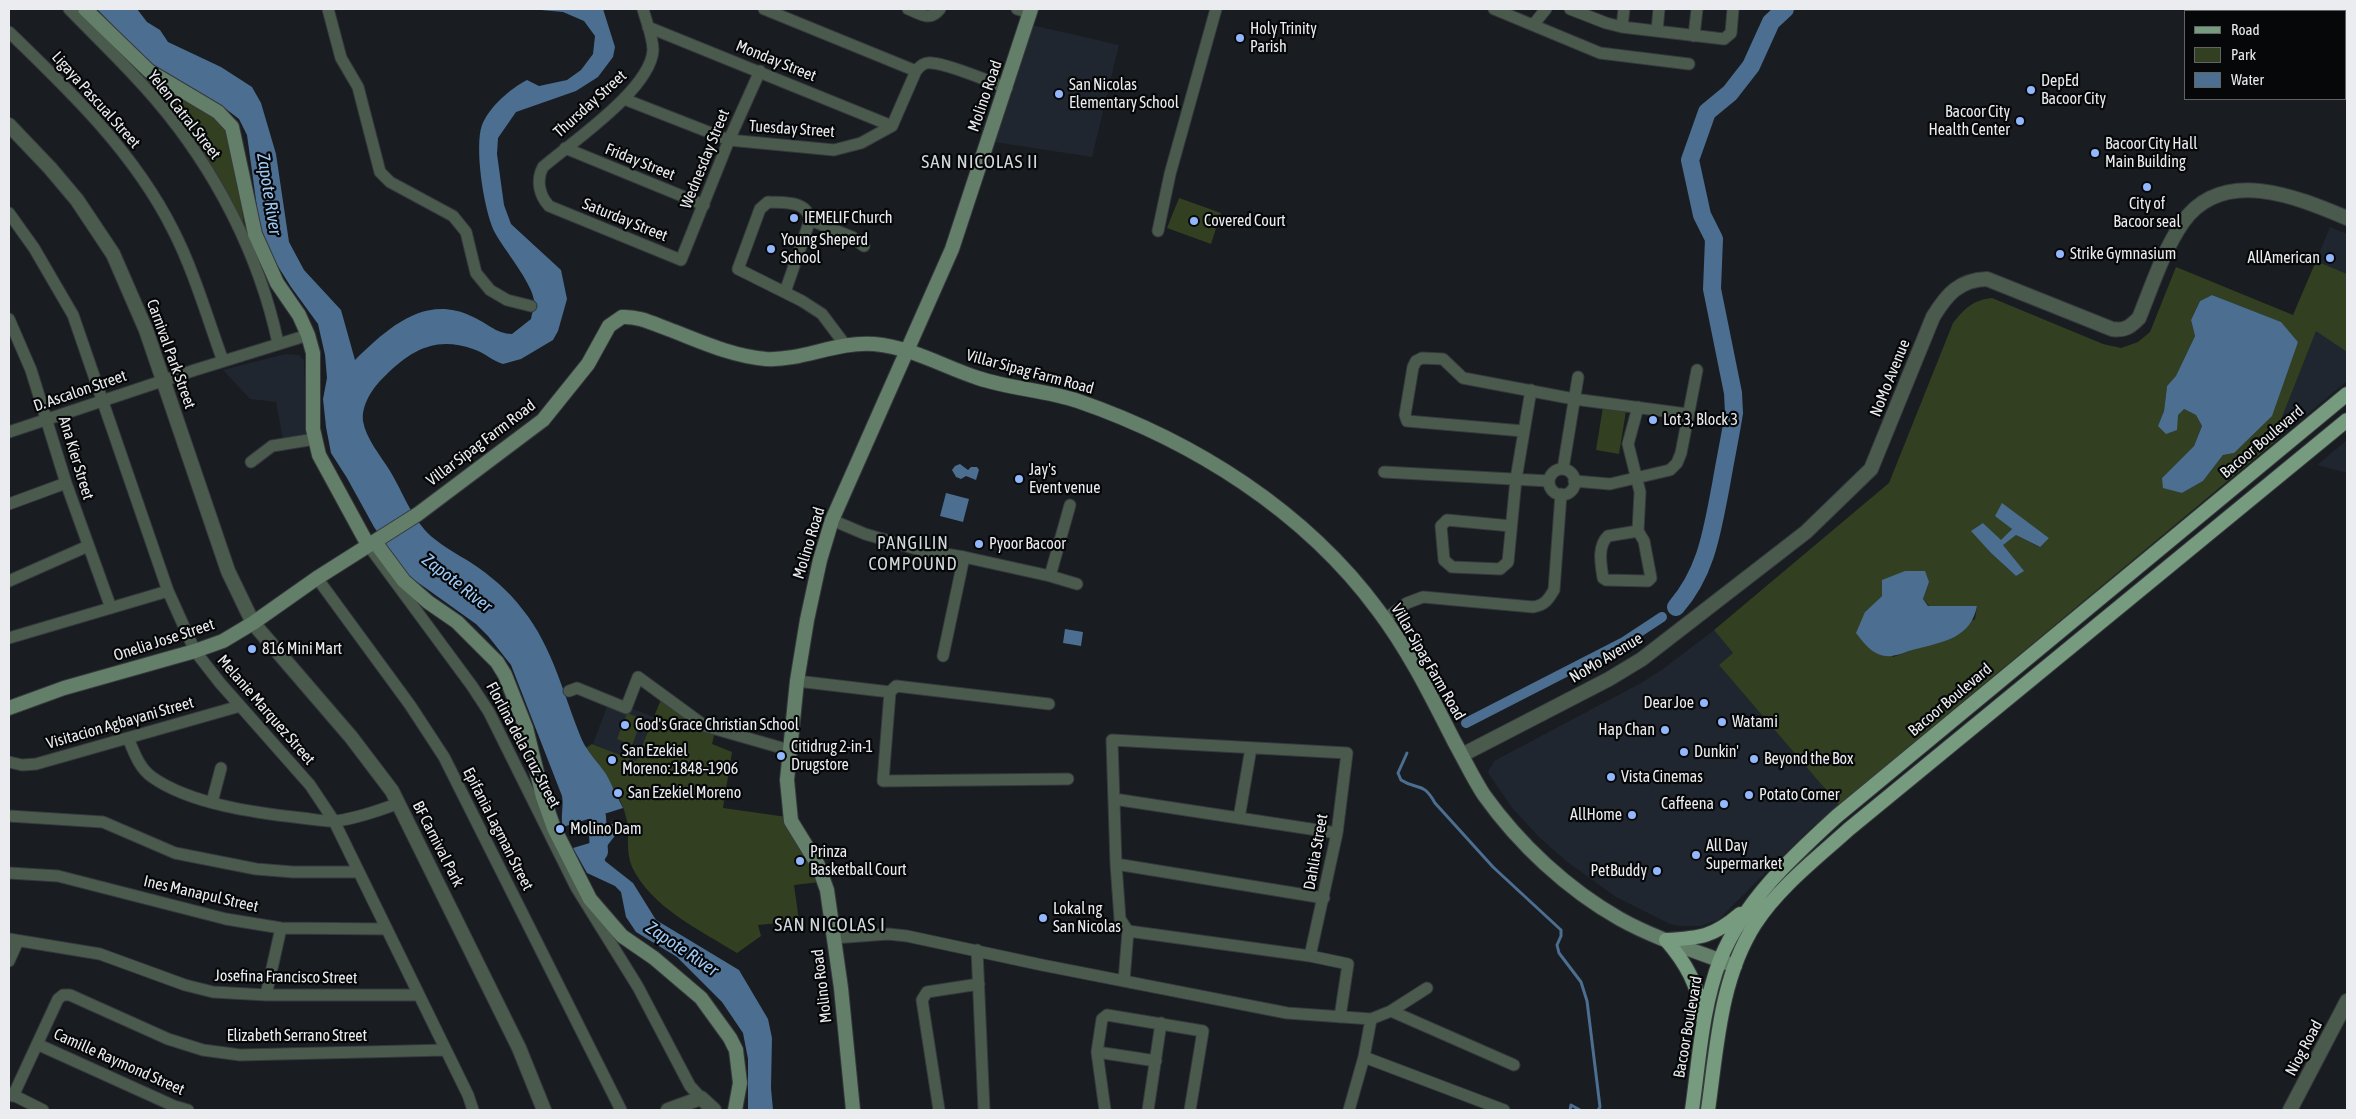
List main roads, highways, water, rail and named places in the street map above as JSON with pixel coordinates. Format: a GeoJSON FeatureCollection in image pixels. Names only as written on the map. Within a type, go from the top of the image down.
{"type":"FeatureCollection","features":[{"type":"Feature","properties":{"kind":"main road","name":"Florlina dela Cruz Street"},"geometry":{"type":"LineString","coordinates":[[85,9],[149,71],[227,119],[235,135],[250,220],[255,234],[277,284],[299,315],[308,335],[313,353],[312,412],[314,439],[328,473],[375,542]]}},
{"type":"Feature","properties":{"kind":"main road","name":"Molino Road"},"geometry":{"type":"LineString","coordinates":[[853,1110],[834,938],[824,880],[818,865],[794,828],[790,815],[789,750],[797,682],[814,588],[832,520],[952,248],[1006,88],[1026,10]]}},
{"type":"Feature","properties":{"kind":"main road","name":"Villar Sipag Farm Road"},"geometry":{"type":"LineString","coordinates":[[375,542],[418,514],[543,420],[588,364],[608,326],[622,317],[642,319],[737,355],[752,357],[776,359],[870,343],[907,351],[984,380],[1049,392],[1078,401],[1140,426],[1200,457],[1277,506],[1304,529],[1358,585],[1385,619],[1424,682],[1484,794],[1528,848],[1546,865],[1620,918],[1666,940],[1735,966]]}},
{"type":"Feature","properties":{"kind":"main road","name":"Bacoor Boulevard"},"geometry":{"type":"LineString","coordinates":[[1692,1110],[1704,1030],[1714,979],[1720,960],[1737,926],[1751,904],[1788,862],[1837,816],[2347,394]]}},
{"type":"Feature","properties":{"kind":"main road","name":"Bacoor Boulevard"},"geometry":{"type":"LineString","coordinates":[[1708,1110],[1722,1014],[1735,966],[1751,931],[1765,911],[1795,879],[1849,830],[2347,420]]}},
{"type":"Feature","properties":{"kind":"main road"},"geometry":{"type":"LineString","coordinates":[[375,542],[404,581],[422,597],[463,627],[497,662],[513,693],[534,752],[543,797],[554,828],[590,899],[622,936],[686,983],[701,998],[730,1038],[736,1050],[740,1083],[735,1110]]}},
{"type":"Feature","properties":{"kind":"main road","name":"Onelia Jose Street"},"geometry":{"type":"LineString","coordinates":[[9,708],[64,688],[195,651],[223,640],[253,623],[317,578],[375,542]]}},
{"type":"Feature","properties":{"kind":"main road"},"geometry":{"type":"LineString","coordinates":[[1666,940],[1698,938],[1714,933],[1751,904]]}},
{"type":"Feature","properties":{"kind":"main road"},"geometry":{"type":"LineString","coordinates":[[1666,940],[1680,956],[1692,977],[1701,1005],[1704,1030]]}},
{"type":"Feature","properties":{"kind":"water"},"geometry":{"type":"Polygon","coordinates":[[[97,9],[137,9],[147,22],[160,30],[168,42],[221,67],[252,87],[261,103],[276,154],[289,242],[304,270],[341,310],[355,360],[393,327],[407,318],[422,312],[438,309],[454,310],[476,318],[496,330],[512,334],[531,319],[534,307],[532,292],[523,275],[498,239],[490,221],[481,178],[479,148],[482,125],[490,111],[507,93],[527,80],[539,86],[567,80],[581,70],[593,54],[595,36],[584,21],[563,12],[530,9],[603,9],[615,47],[613,57],[598,77],[576,91],[516,112],[498,138],[497,154],[504,205],[511,224],[561,270],[567,299],[558,331],[553,340],[521,359],[503,364],[477,350],[460,345],[448,344],[426,347],[406,358],[381,379],[366,402],[363,421],[370,441],[390,471],[413,514],[425,530],[441,544],[477,567],[499,584],[518,603],[533,624],[550,656],[582,740],[606,774],[623,808],[563,827],[562,796],[511,665],[476,624],[406,574],[374,527],[331,453],[323,399],[327,378],[325,355],[318,324],[291,287],[269,252],[259,222],[247,135],[239,119],[226,109],[149,63],[97,9]]]}},
{"type":"Feature","properties":{"kind":"water"},"geometry":{"type":"Polygon","coordinates":[[[2212,295],[2281,322],[2298,342],[2272,416],[2234,453],[2223,455],[2203,481],[2182,493],[2163,488],[2162,478],[2194,446],[2202,426],[2196,415],[2184,409],[2178,415],[2177,430],[2166,434],[2158,426],[2164,411],[2167,386],[2176,376],[2195,336],[2191,320],[2200,301],[2212,295]]]}},
{"type":"Feature","properties":{"kind":"water"},"geometry":{"type":"Polygon","coordinates":[[[960,464],[968,470],[971,467],[977,467],[979,470],[976,480],[966,476],[961,479],[956,477],[952,470],[960,464]]]}},
{"type":"Feature","properties":{"kind":"water"},"geometry":{"type":"Polygon","coordinates":[[[946,493],[969,499],[963,522],[940,516],[946,493]]]}},
{"type":"Feature","properties":{"kind":"water"},"geometry":{"type":"Polygon","coordinates":[[[2002,503],[2049,538],[2040,547],[2016,535],[2003,545],[2024,571],[2016,576],[1971,531],[1983,523],[2001,540],[2012,529],[1995,516],[2002,503]]]}},
{"type":"Feature","properties":{"kind":"water"},"geometry":{"type":"Polygon","coordinates":[[[1905,571],[1925,571],[1929,582],[1923,599],[1928,606],[1977,606],[1974,617],[1969,625],[1954,637],[1897,655],[1883,656],[1869,648],[1856,633],[1865,612],[1882,596],[1882,580],[1905,571]]]}},
{"type":"Feature","properties":{"kind":"water"},"geometry":{"type":"Polygon","coordinates":[[[1065,629],[1083,632],[1081,646],[1063,643],[1065,629]]]}},
{"type":"Feature","properties":{"kind":"water"},"geometry":{"type":"Polygon","coordinates":[[[619,821],[617,833],[604,850],[605,861],[633,883],[656,920],[739,970],[768,1019],[772,1038],[771,1088],[773,1110],[748,1110],[748,1059],[743,1033],[722,1002],[677,957],[636,932],[626,917],[621,892],[615,886],[587,873],[573,848],[593,842],[591,833],[619,821]]]}},
{"type":"Feature","properties":{"kind":"waterway"},"geometry":{"type":"LineString","coordinates":[[1676,607],[1695,579],[1707,550],[1715,518],[1734,413],[1733,393],[1712,289],[1714,239],[1702,215],[1690,160],[1707,112],[1730,93],[1751,66],[1771,22],[1785,9]]}},
{"type":"Feature","properties":{"kind":"waterway"},"geometry":{"type":"LineString","coordinates":[[1466,723],[1624,642],[1662,617]]}},
{"type":"Feature","properties":{"kind":"waterway"},"geometry":{"type":"LineString","coordinates":[[1407,753],[1398,773],[1401,780],[1427,792],[1493,867],[1561,930],[1561,936],[1557,945],[1559,953],[1581,982],[1587,1001],[1600,1107],[1598,1110]]}},
{"type":"Feature","properties":{"kind":"waterway","name":"Zapote River"},"geometry":{"type":"LineString","coordinates":[[587,795],[597,817],[599,852]]}},
{"type":"Feature","properties":{"kind":"waterway"},"geometry":{"type":"LineString","coordinates":[[1570,1110],[1571,1105],[1580,1110]]}},
{"type":"Feature","properties":{"kind":"place","name":"Holy Trinity Parish"},"geometry":{"type":"Point","coordinates":[1240,38]}},
{"type":"Feature","properties":{"kind":"place","name":"DepEd Bacoor City"},"geometry":{"type":"Point","coordinates":[2031,90]}},
{"type":"Feature","properties":{"kind":"place","name":"San Nicolas Elementary School"},"geometry":{"type":"Point","coordinates":[1059,94]}},
{"type":"Feature","properties":{"kind":"place","name":"Bacoor City Health Center"},"geometry":{"type":"Point","coordinates":[2020,121]}},
{"type":"Feature","properties":{"kind":"place","name":"Bacoor City Hall Main Building"},"geometry":{"type":"Point","coordinates":[2095,153]}},
{"type":"Feature","properties":{"kind":"place","name":"City of Bacoor seal"},"geometry":{"type":"Point","coordinates":[2147,187]}},
{"type":"Feature","properties":{"kind":"place","name":"IEMELIF Church"},"geometry":{"type":"Point","coordinates":[794,218]}},
{"type":"Feature","properties":{"kind":"place","name":"Covered Court"},"geometry":{"type":"Point","coordinates":[1194,221]}},
{"type":"Feature","properties":{"kind":"place","name":"Young Sheperd School"},"geometry":{"type":"Point","coordinates":[771,249]}},
{"type":"Feature","properties":{"kind":"place","name":"Strike Gymnasium"},"geometry":{"type":"Point","coordinates":[2060,254]}},
{"type":"Feature","properties":{"kind":"place","name":"AllAmerican"},"geometry":{"type":"Point","coordinates":[2330,258]}},
{"type":"Feature","properties":{"kind":"place","name":"Lot 3, Block 3"},"geometry":{"type":"Point","coordinates":[1653,420]}},
{"type":"Feature","properties":{"kind":"place","name":"Jay's Event venue"},"geometry":{"type":"Point","coordinates":[1019,479]}},
{"type":"Feature","properties":{"kind":"place","name":"Pyoor Bacoor"},"geometry":{"type":"Point","coordinates":[979,544]}},
{"type":"Feature","properties":{"kind":"place","name":"816 Mini Mart"},"geometry":{"type":"Point","coordinates":[252,649]}},
{"type":"Feature","properties":{"kind":"place","name":"Dear Joe"},"geometry":{"type":"Point","coordinates":[1704,703]}},
{"type":"Feature","properties":{"kind":"place","name":"Watami"},"geometry":{"type":"Point","coordinates":[1722,722]}},
{"type":"Feature","properties":{"kind":"place","name":"God's Grace Christian School"},"geometry":{"type":"Point","coordinates":[625,725]}},
{"type":"Feature","properties":{"kind":"place","name":"Hap Chan"},"geometry":{"type":"Point","coordinates":[1665,730]}},
{"type":"Feature","properties":{"kind":"place","name":"Dunkin'"},"geometry":{"type":"Point","coordinates":[1684,752]}},
{"type":"Feature","properties":{"kind":"place","name":"Citidrug 2-in-1 Drugstore"},"geometry":{"type":"Point","coordinates":[781,756]}},
{"type":"Feature","properties":{"kind":"place","name":"Beyond the Box"},"geometry":{"type":"Point","coordinates":[1754,759]}},
{"type":"Feature","properties":{"kind":"place","name":"San Ezekiel Moreno: 1848–1906"},"geometry":{"type":"Point","coordinates":[612,760]}},
{"type":"Feature","properties":{"kind":"place","name":"Vista Cinemas"},"geometry":{"type":"Point","coordinates":[1611,777]}},
{"type":"Feature","properties":{"kind":"place","name":"San Ezekiel Moreno"},"geometry":{"type":"Point","coordinates":[618,793]}},
{"type":"Feature","properties":{"kind":"place","name":"Potato Corner"},"geometry":{"type":"Point","coordinates":[1749,795]}},
{"type":"Feature","properties":{"kind":"place","name":"Caffeena"},"geometry":{"type":"Point","coordinates":[1724,804]}},
{"type":"Feature","properties":{"kind":"place","name":"AllHome"},"geometry":{"type":"Point","coordinates":[1632,815]}},
{"type":"Feature","properties":{"kind":"place","name":"Molino Dam"},"geometry":{"type":"Point","coordinates":[560,829]}},
{"type":"Feature","properties":{"kind":"place","name":"All Day Supermarket"},"geometry":{"type":"Point","coordinates":[1696,855]}},
{"type":"Feature","properties":{"kind":"place","name":"Prinza Basketball Court"},"geometry":{"type":"Point","coordinates":[800,861]}},
{"type":"Feature","properties":{"kind":"place","name":"PetBuddy"},"geometry":{"type":"Point","coordinates":[1657,871]}},
{"type":"Feature","properties":{"kind":"place","name":"Lokal ng San Nicolas"},"geometry":{"type":"Point","coordinates":[1043,918]}},
{"type":"Feature","properties":{"kind":"district","name":"SAN NICOLAS II"},"geometry":{"type":"Point","coordinates":[980,162]}},
{"type":"Feature","properties":{"kind":"district","name":"PANGILIN COMPOUND"},"geometry":{"type":"Point","coordinates":[913,553]}},
{"type":"Feature","properties":{"kind":"district","name":"SAN NICOLAS I"},"geometry":{"type":"Point","coordinates":[830,925]}}]}
